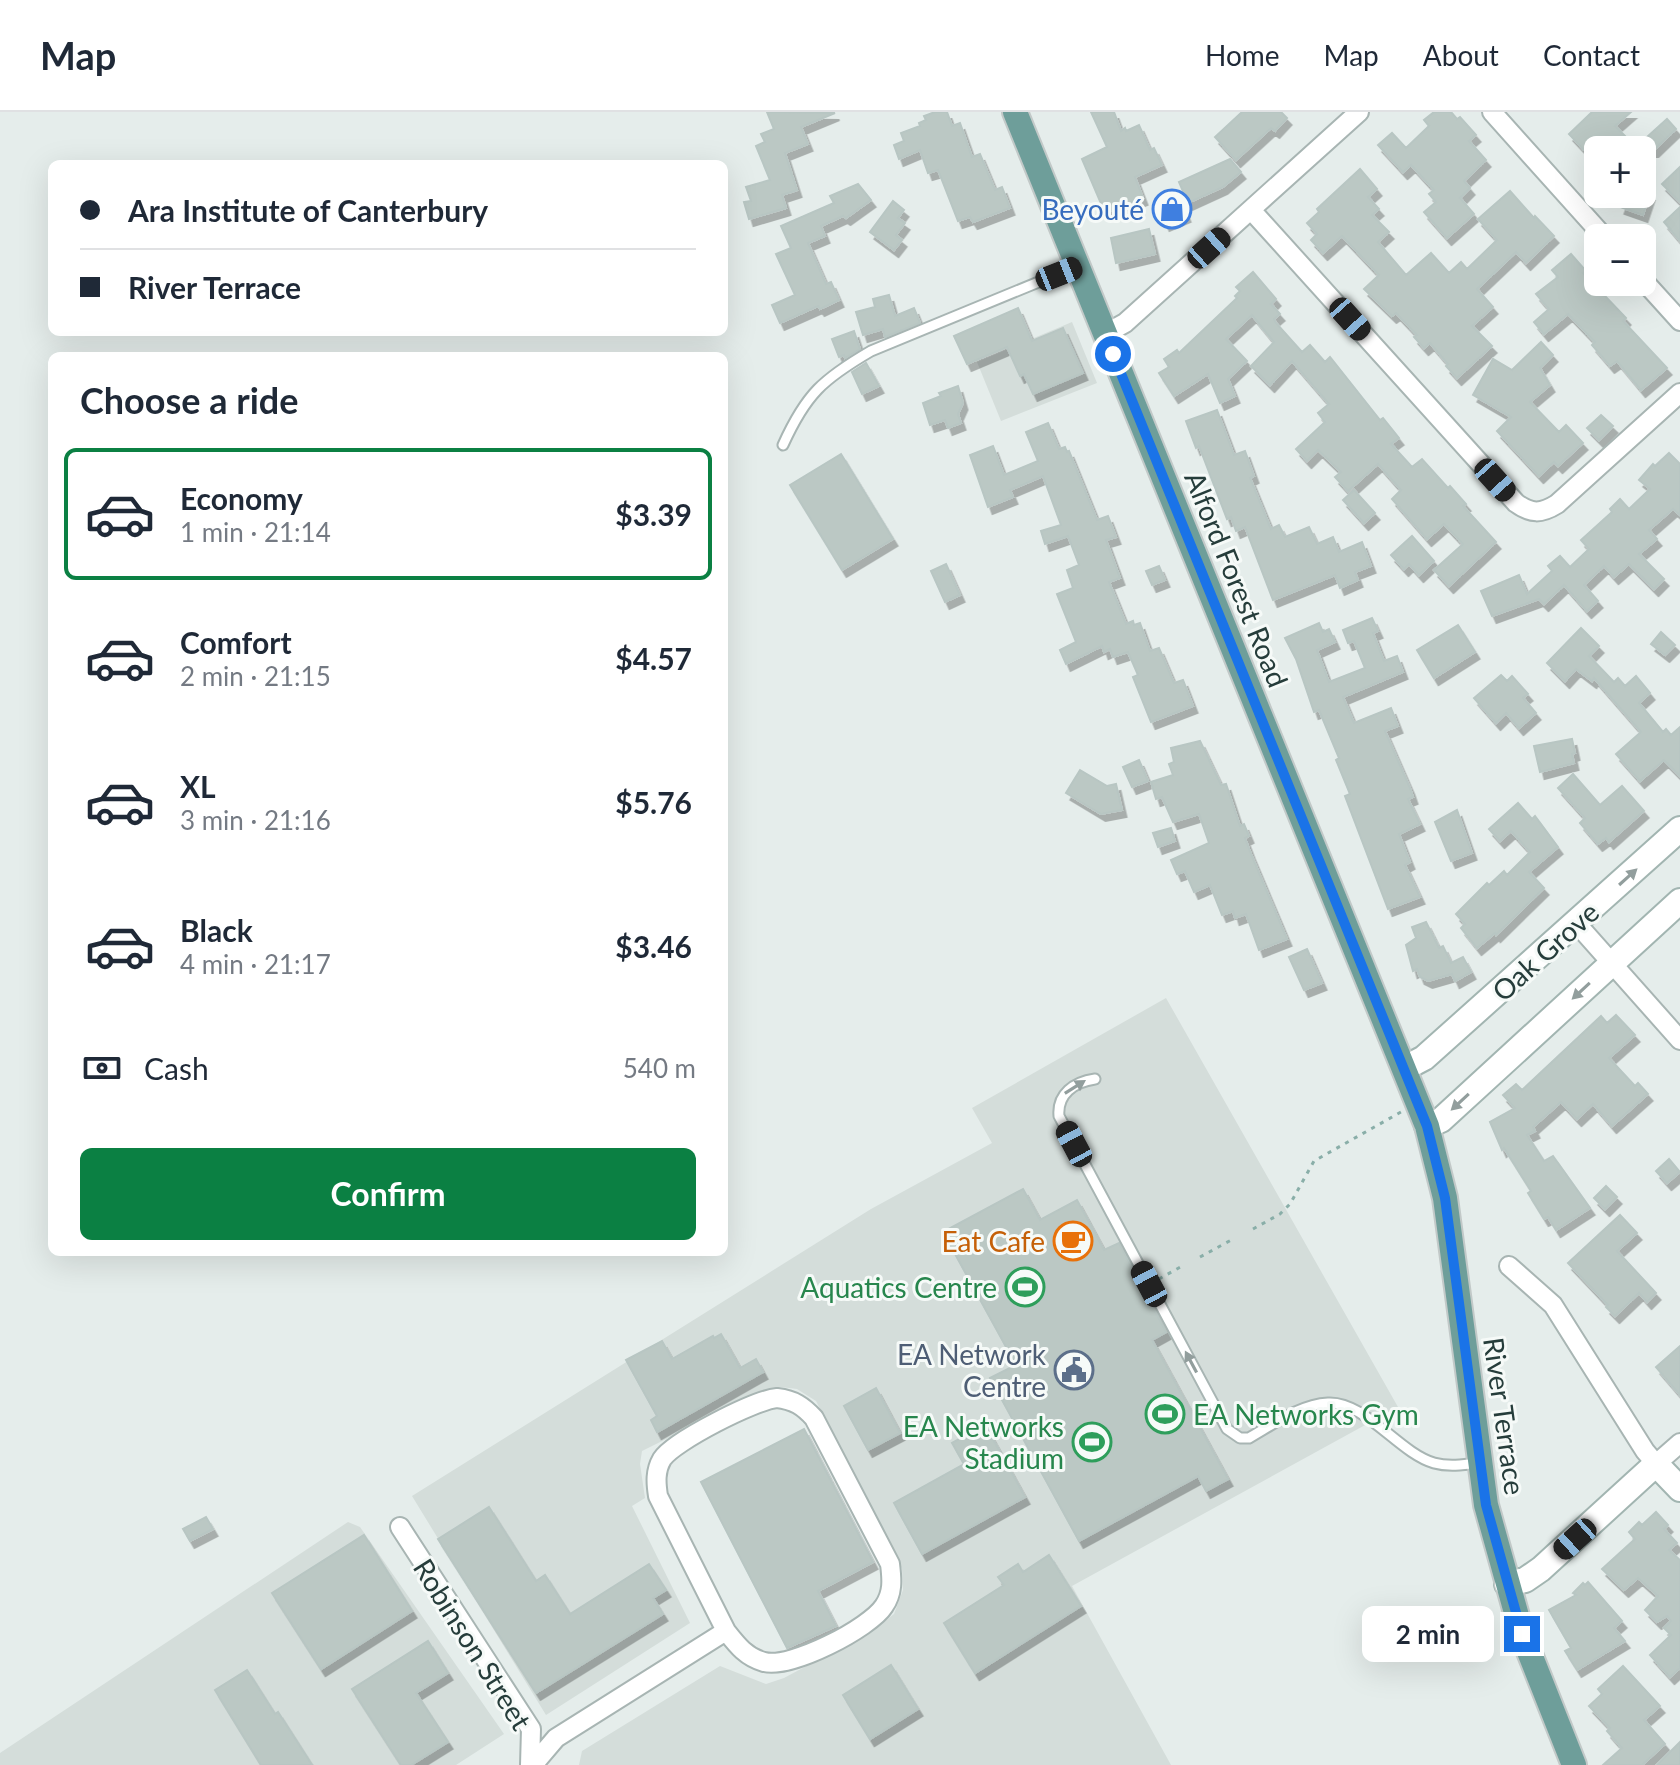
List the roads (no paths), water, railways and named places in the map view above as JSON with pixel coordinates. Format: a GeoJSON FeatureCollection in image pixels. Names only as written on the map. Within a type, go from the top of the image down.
{"type":"FeatureCollection","features":[{"type":"Feature","properties":{"kind":"main road","name":"Alford Forest Road"},"geometry":{"type":"LineString","coordinates":[[1015,112],[1405,1068]]}},
{"type":"Feature","properties":{"kind":"main road","name":"River Terrace"},"geometry":{"type":"LineString","coordinates":[[1405,1068],[1427,1126],[1445,1198],[1486,1505],[1522,1634],[1574,1765]]}},
{"type":"Feature","properties":{"kind":"street"},"geometry":{"type":"LineString","coordinates":[[1105,334],[1120,328],[1359,112]]}},
{"type":"Feature","properties":{"kind":"street"},"geometry":{"type":"LineString","coordinates":[[1492,112],[1592,224]]}},
{"type":"Feature","properties":{"kind":"street"},"geometry":{"type":"LineString","coordinates":[[1252,211],[1516,503],[1527,511],[1538,513],[1557,504],[1680,393]]}},
{"type":"Feature","properties":{"kind":"street"},"geometry":{"type":"LineString","coordinates":[[1656,294],[1680,321]]}},
{"type":"Feature","properties":{"kind":"street","name":"Oak Grove"},"geometry":{"type":"LineString","coordinates":[[1405,1068],[1424,1058],[1680,829]]}},
{"type":"Feature","properties":{"kind":"street","name":"Oak Grove"},"geometry":{"type":"LineString","coordinates":[[1427,1126],[1441,1120],[1680,901]]}},
{"type":"Feature","properties":{"kind":"street"},"geometry":{"type":"LineString","coordinates":[[1577,924],[1680,1040]]}},
{"type":"Feature","properties":{"kind":"street"},"geometry":{"type":"LineString","coordinates":[[1509,1266],[1553,1305],[1642,1446],[1680,1489]]}},
{"type":"Feature","properties":{"kind":"street"},"geometry":{"type":"LineString","coordinates":[[766,1399],[791,1400],[803,1406],[814,1418],[890,1564],[891,1594],[873,1619],[803,1658],[784,1663],[767,1663],[753,1658],[740,1649],[726,1631],[658,1496],[657,1473],[662,1460],[681,1443],[766,1399]]}},
{"type":"Feature","properties":{"kind":"street"},"geometry":{"type":"LineString","coordinates":[[1507,1584],[1525,1580],[1541,1569],[1680,1443]]}},
{"type":"Feature","properties":{"kind":"street","name":"Robinson Street"},"geometry":{"type":"LineString","coordinates":[[400,1527],[531,1729],[532,1765]]}},
{"type":"Feature","properties":{"kind":"street"},"geometry":{"type":"LineString","coordinates":[[532,1765],[556,1738],[726,1631]]}},
{"type":"Feature","properties":{"kind":"lane"},"geometry":{"type":"LineString","coordinates":[[783,445],[808,398],[846,366],[871,351],[1077,266]]}},
{"type":"Feature","properties":{"kind":"lane"},"geometry":{"type":"LineString","coordinates":[[1095,1079],[1085,1080],[1061,1096],[1059,1116],[1227,1429],[1240,1438],[1249,1438],[1304,1409],[1331,1402],[1355,1412],[1432,1462],[1461,1465],[1479,1462]]}},
{"type":"Feature","properties":{"kind":"place","name":"Beyouté"},"geometry":{"type":"Point","coordinates":[1172,209]}},
{"type":"Feature","properties":{"kind":"place","name":"Eat Cafe"},"geometry":{"type":"Point","coordinates":[1073,1241]}},
{"type":"Feature","properties":{"kind":"place","name":"Aquatics Centre"},"geometry":{"type":"Point","coordinates":[1025,1287]}},
{"type":"Feature","properties":{"kind":"place","name":"EA Network Centre"},"geometry":{"type":"Point","coordinates":[1074,1370]}},
{"type":"Feature","properties":{"kind":"place","name":"EA Networks Gym"},"geometry":{"type":"Point","coordinates":[1165,1414]}},
{"type":"Feature","properties":{"kind":"place","name":"EA Networks Stadium"},"geometry":{"type":"Point","coordinates":[1092,1442]}}]}
